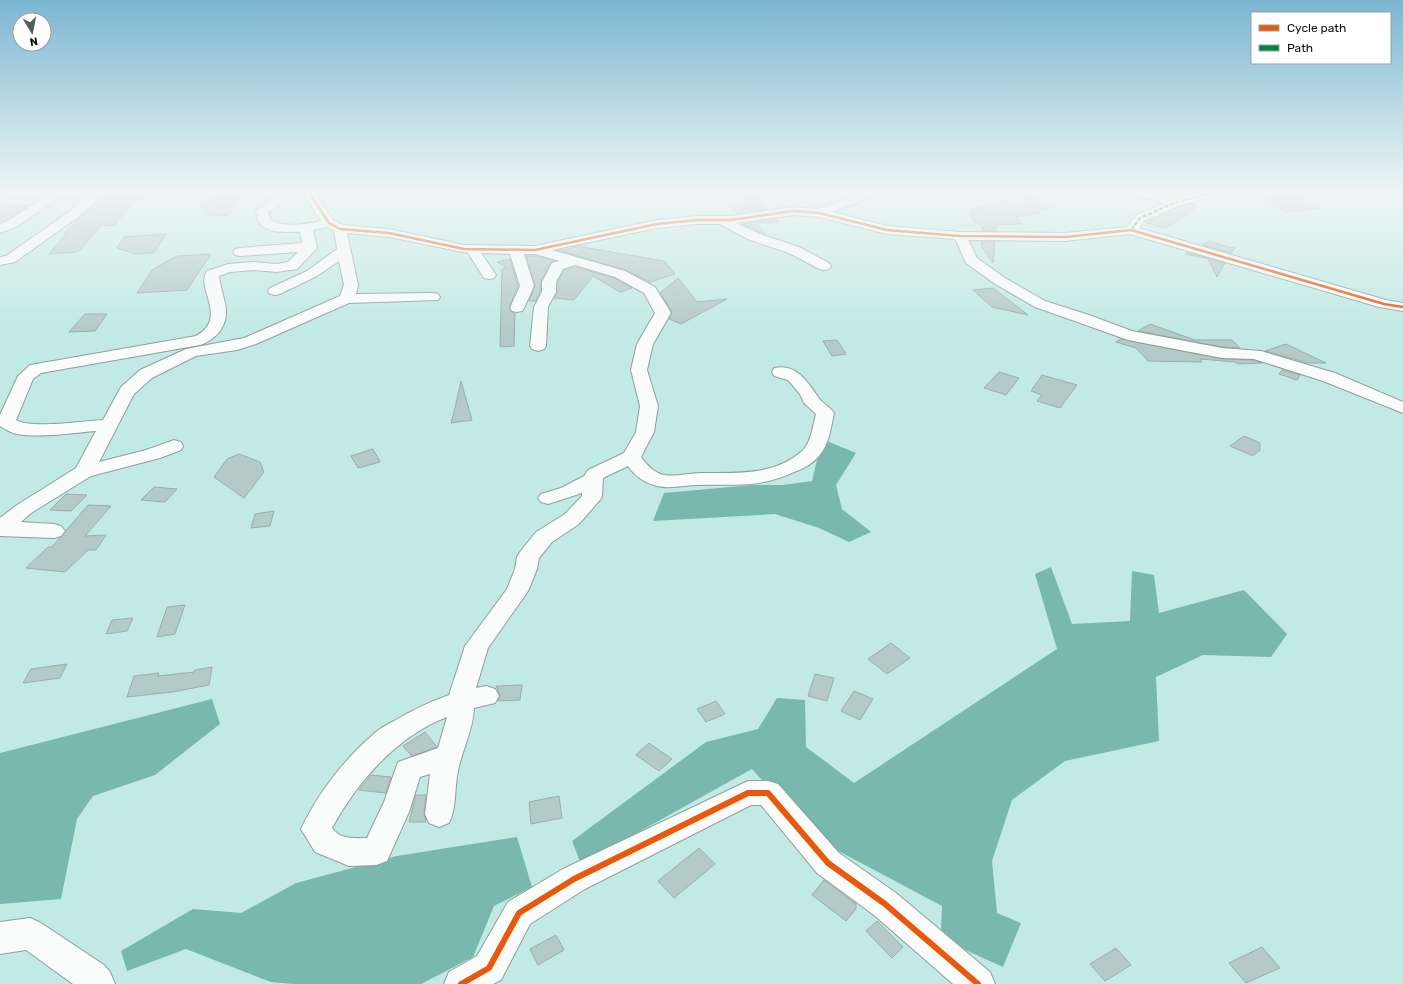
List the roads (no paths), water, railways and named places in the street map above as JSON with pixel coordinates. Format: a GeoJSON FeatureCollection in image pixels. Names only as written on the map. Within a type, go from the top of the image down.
{"type":"FeatureCollection","features":[{"type":"Feature","properties":{"kind":"street"},"geometry":{"type":"LineString","coordinates":[[0,261],[10,259],[39,239]]}},
{"type":"Feature","properties":{"kind":"street"},"geometry":{"type":"LineString","coordinates":[[109,425],[56,429],[18,429],[6,422],[26,376],[36,369],[200,340],[209,335],[215,325],[219,313],[213,288],[212,274],[228,268],[254,266],[277,268],[292,266],[310,248],[308,239]]}},
{"type":"Feature","properties":{"kind":"street"},"geometry":{"type":"LineString","coordinates":[[339,239],[344,250],[350,285],[347,299]]}},
{"type":"Feature","properties":{"kind":"street"},"geometry":{"type":"LineString","coordinates":[[417,239],[464,249],[516,250],[535,250],[587,239]]}},
{"type":"Feature","properties":{"kind":"street"},"geometry":{"type":"LineString","coordinates":[[761,239],[794,250],[824,266]]}},
{"type":"Feature","properties":{"kind":"street"},"geometry":{"type":"LineString","coordinates":[[961,239],[971,260],[1000,281],[1040,304],[1084,318],[1128,335],[1222,353],[1255,354],[1329,377],[1403,408]]}},
{"type":"Feature","properties":{"kind":"street"},"geometry":{"type":"LineString","coordinates":[[1161,239],[1376,302],[1403,307]]}},
{"type":"Feature","properties":{"kind":"street"},"geometry":{"type":"LineString","coordinates":[[240,252],[300,248],[309,245]]}},
{"type":"Feature","properties":{"kind":"street"},"geometry":{"type":"LineString","coordinates":[[473,249],[476,257],[489,275]]}},
{"type":"Feature","properties":{"kind":"street"},"geometry":{"type":"LineString","coordinates":[[275,291],[309,276],[331,262],[344,250]]}},
{"type":"Feature","properties":{"kind":"street"},"geometry":{"type":"LineString","coordinates":[[516,250],[527,286],[517,308]]}},
{"type":"Feature","properties":{"kind":"street"},"geometry":{"type":"LineString","coordinates":[[439,814],[444,772],[460,720],[473,699],[476,646],[517,591],[526,570],[528,557],[544,537],[572,519],[592,497],[592,480],[595,474],[631,457],[645,432],[650,406],[639,370],[645,344],[663,313],[650,290],[620,274],[535,250]]}},
{"type":"Feature","properties":{"kind":"street"},"geometry":{"type":"LineString","coordinates":[[538,346],[541,307],[549,292],[549,282],[557,266],[575,261]]}},
{"type":"Feature","properties":{"kind":"street"},"geometry":{"type":"LineString","coordinates":[[84,472],[127,391],[146,374],[192,352],[237,345],[250,341],[347,299],[433,297]]}},
{"type":"Feature","properties":{"kind":"street"},"geometry":{"type":"LineString","coordinates":[[631,457],[640,470],[660,481],[700,479],[729,480],[770,476],[794,465],[812,453],[819,437],[825,414],[810,399],[808,393],[794,376],[780,372]]}},
{"type":"Feature","properties":{"kind":"street"},"geometry":{"type":"LineString","coordinates":[[0,528],[24,509],[84,472],[153,454],[174,446]]}},
{"type":"Feature","properties":{"kind":"street"},"geometry":{"type":"LineString","coordinates":[[548,498],[568,492],[592,480]]}},
{"type":"Feature","properties":{"kind":"street"},"geometry":{"type":"LineString","coordinates":[[0,528],[54,531]]}},
{"type":"Feature","properties":{"kind":"street"},"geometry":{"type":"LineString","coordinates":[[450,755],[408,770],[401,796],[376,851],[349,852],[326,843],[316,829],[330,804],[353,774],[386,739],[429,713],[473,699]]}},
{"type":"Feature","properties":{"kind":"street"},"geometry":{"type":"LineString","coordinates":[[461,984],[489,968],[519,913],[574,879],[748,793],[768,793],[828,863],[885,904],[978,984]]}},
{"type":"Feature","properties":{"kind":"street"},"geometry":{"type":"LineString","coordinates":[[0,938],[30,934],[92,977],[98,984]]}},
{"type":"Feature","properties":{"kind":"water"},"geometry":{"type":"Polygon","coordinates":[[[822,439],[856,453],[836,485],[842,509],[871,532],[849,542],[819,528],[775,514],[653,521],[664,493],[752,485],[783,485],[812,481],[822,439]]]}},
{"type":"Feature","properties":{"kind":"water"},"geometry":{"type":"Polygon","coordinates":[[[1051,567],[1072,624],[1130,621],[1132,571],[1154,575],[1159,613],[1244,590],[1287,634],[1271,657],[1203,655],[1156,677],[1159,741],[1065,761],[1012,800],[992,861],[997,913],[1021,923],[1003,967],[961,948],[941,930],[942,906],[814,838],[752,769],[581,864],[572,841],[706,742],[758,729],[777,698],[805,700],[806,747],[854,783],[1057,649],[1035,574],[1051,567]]]}},
{"type":"Feature","properties":{"kind":"water"},"geometry":{"type":"Polygon","coordinates":[[[212,699],[220,724],[155,775],[93,796],[77,819],[61,899],[0,904],[0,753],[212,699]]]}},
{"type":"Feature","properties":{"kind":"water"},"geometry":{"type":"Polygon","coordinates":[[[517,837],[532,887],[494,906],[473,957],[421,984],[293,984],[271,982],[186,949],[127,971],[121,951],[193,909],[241,913],[296,883],[397,856],[517,837]]]}}]}
